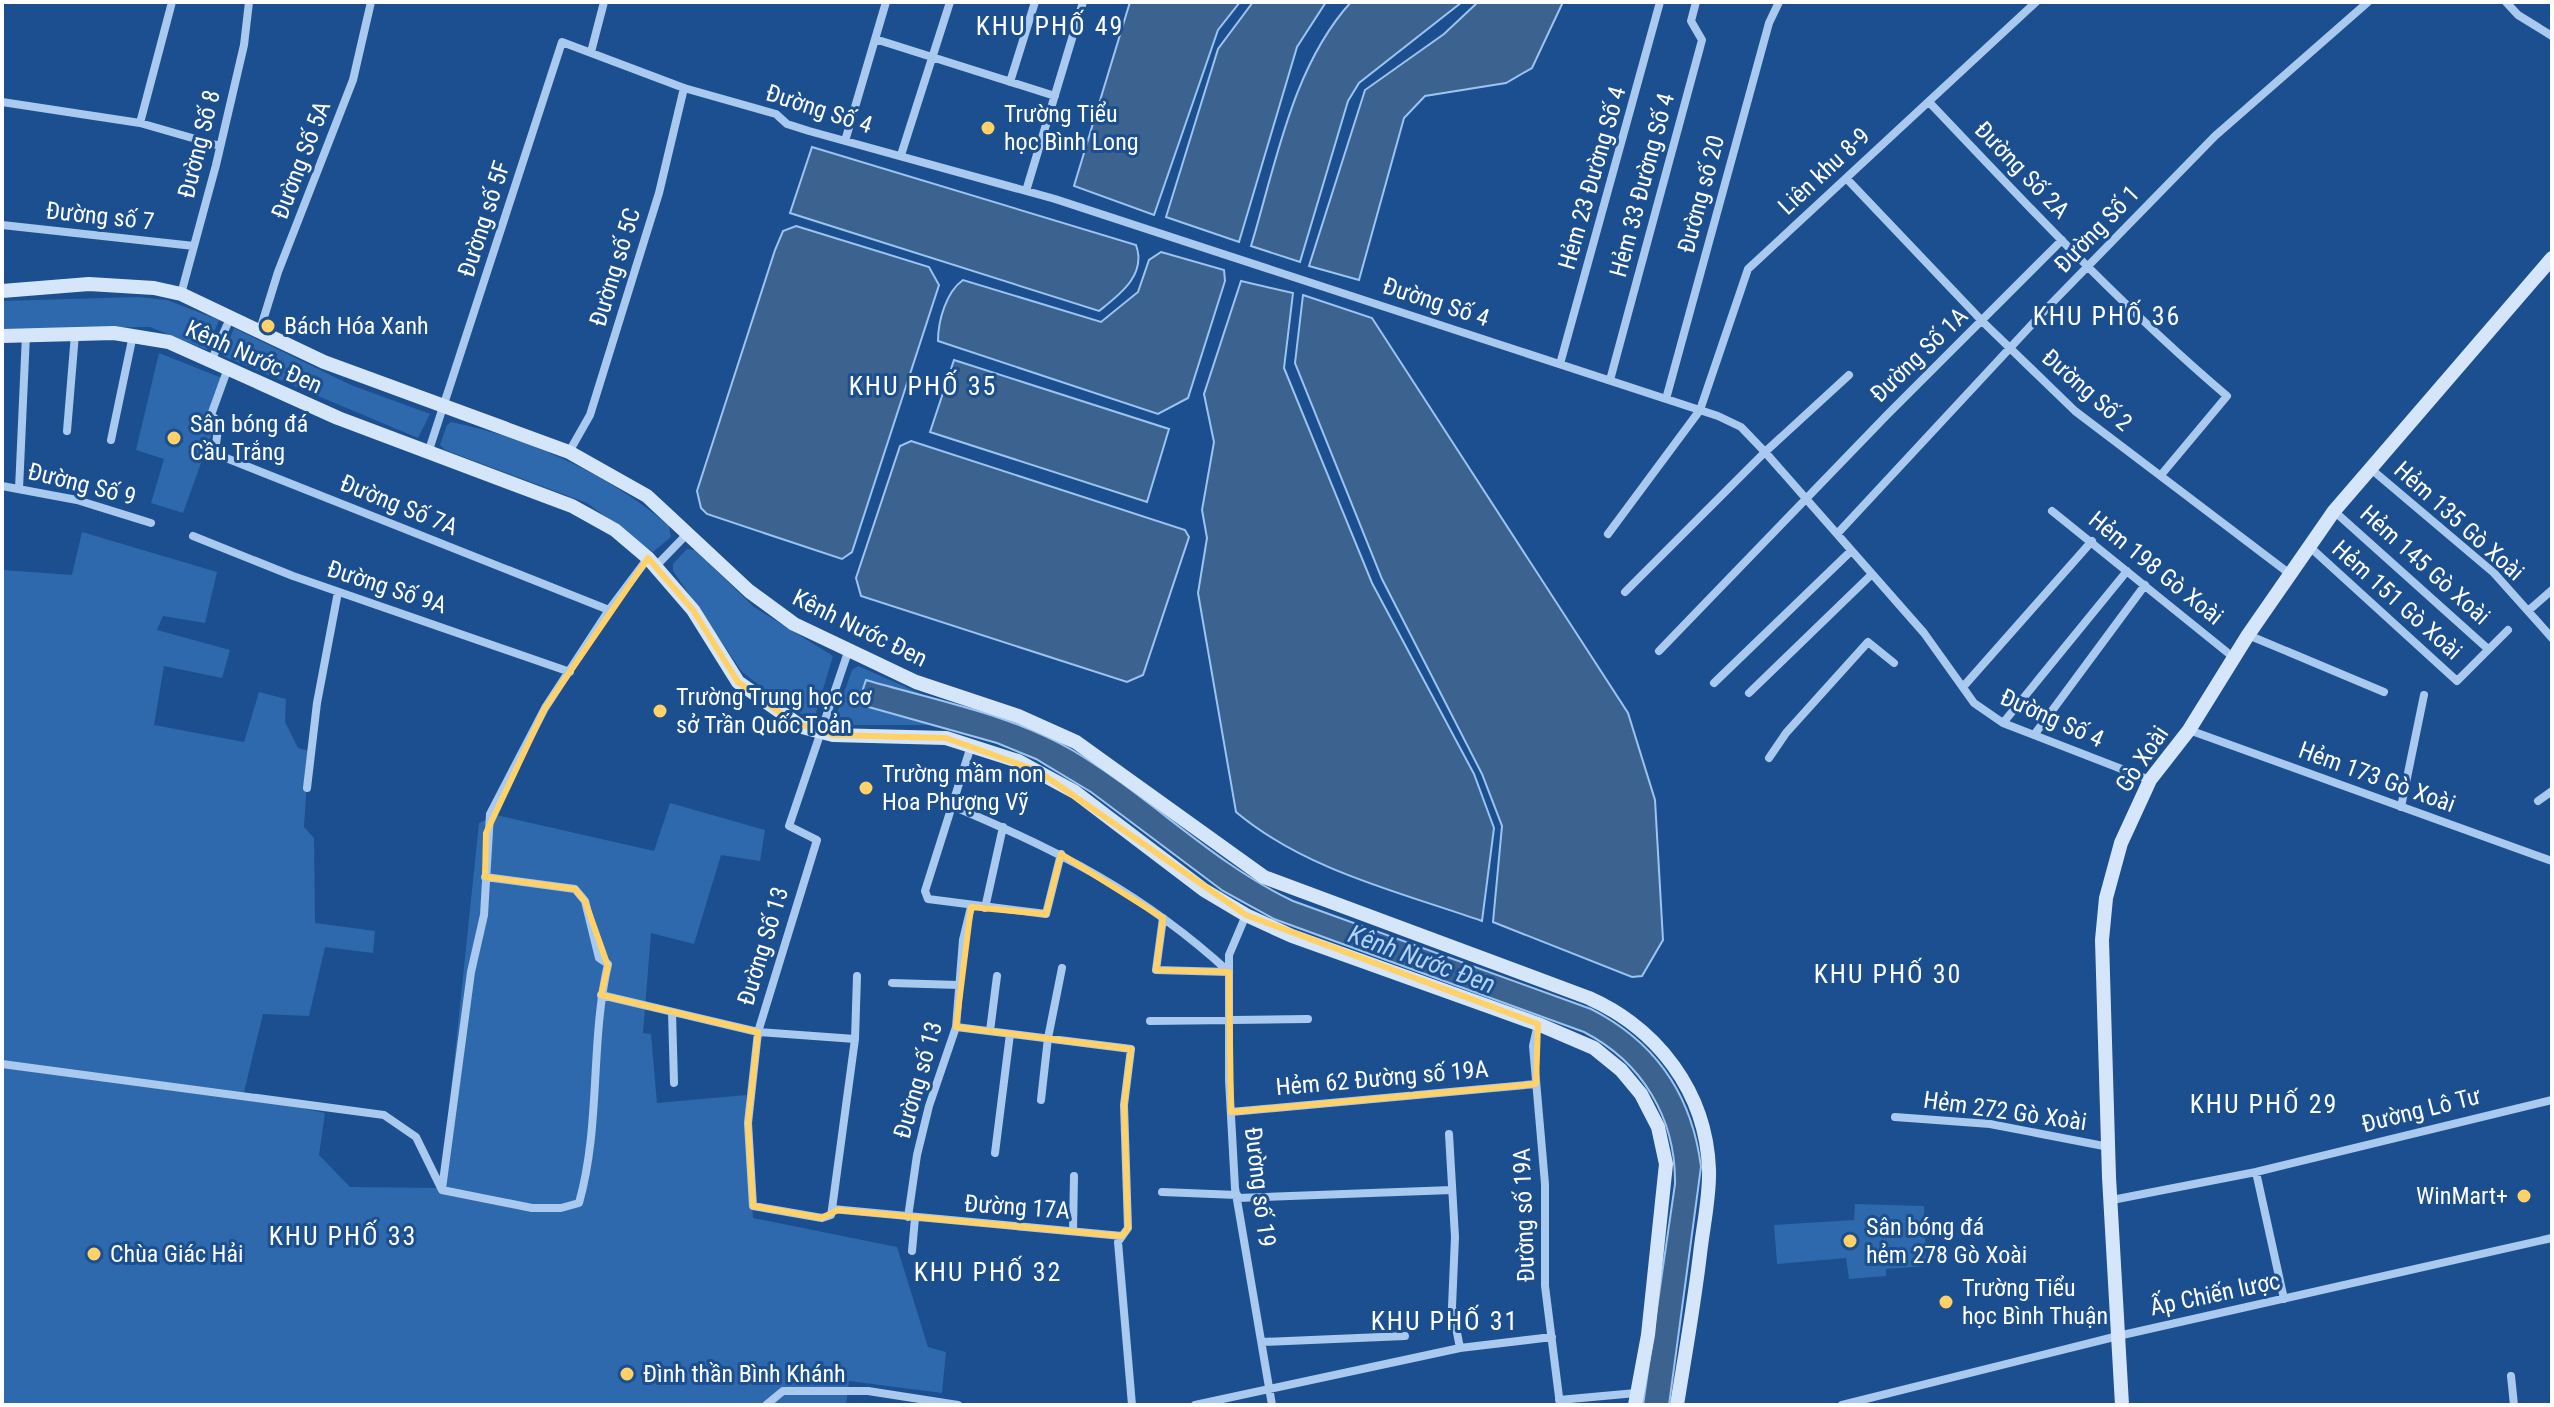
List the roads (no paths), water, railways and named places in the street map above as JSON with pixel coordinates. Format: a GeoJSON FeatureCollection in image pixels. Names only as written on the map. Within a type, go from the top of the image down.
{"type":"FeatureCollection","features":[{"type":"Feature","properties":{"kind":"street"},"geometry":{"type":"LineString","coordinates":[[140,123],[172,2]]}},
{"type":"Feature","properties":{"kind":"street","name":"Đường Số 8"},"geometry":{"type":"LineString","coordinates":[[181,294],[244,45],[249,2]]}},
{"type":"Feature","properties":{"kind":"street","name":"Đường Số 5A"},"geometry":{"type":"LineString","coordinates":[[260,330],[278,272],[353,80],[371,2]]}},
{"type":"Feature","properties":{"kind":"street"},"geometry":{"type":"LineString","coordinates":[[591,52],[604,2]]}},
{"type":"Feature","properties":{"kind":"street"},"geometry":{"type":"LineString","coordinates":[[845,141],[886,2]]}},
{"type":"Feature","properties":{"kind":"street"},"geometry":{"type":"LineString","coordinates":[[901,155],[950,2]]}},
{"type":"Feature","properties":{"kind":"street"},"geometry":{"type":"LineString","coordinates":[[1010,82],[1035,2]]}},
{"type":"Feature","properties":{"kind":"street"},"geometry":{"type":"LineString","coordinates":[[1026,191],[1083,2]]}},
{"type":"Feature","properties":{"kind":"street","name":"Hẻm 23 Đường Số 4"},"geometry":{"type":"LineString","coordinates":[[1560,364],[1660,2]]}},
{"type":"Feature","properties":{"kind":"street","name":"Hẻm 33 Đường Số 4"},"geometry":{"type":"LineString","coordinates":[[1610,380],[1702,40],[1691,21],[1696,2]]}},
{"type":"Feature","properties":{"kind":"street","name":"Đường số 20"},"geometry":{"type":"LineString","coordinates":[[1666,399],[1769,23],[1779,2]]}},
{"type":"Feature","properties":{"kind":"street","name":"Liên khu 8-9"},"geometry":{"type":"LineString","coordinates":[[1608,534],[1700,410],[1748,269],[2036,2]]}},
{"type":"Feature","properties":{"kind":"street","name":"Đường Số 1"},"geometry":{"type":"LineString","coordinates":[[1837,534],[2010,348],[2215,136],[2368,2]]}},
{"type":"Feature","properties":{"kind":"street"},"geometry":{"type":"LineString","coordinates":[[2506,2],[2518,15],[2552,36]]}},
{"type":"Feature","properties":{"kind":"street"},"geometry":{"type":"LineString","coordinates":[[875,39],[1055,96]]}},
{"type":"Feature","properties":{"kind":"street","name":"Đường số 5F"},"geometry":{"type":"LineString","coordinates":[[428,453],[562,42],[591,52]]}},
{"type":"Feature","properties":{"kind":"street","name":"Đường Số 4"},"geometry":{"type":"LineString","coordinates":[[591,52],[684,88],[776,114],[787,124],[1026,191],[1610,380],[1741,427],[1924,633],[1974,703],[2003,723],[2150,780]]}},
{"type":"Feature","properties":{"kind":"street","name":"Đường số 5C"},"geometry":{"type":"LineString","coordinates":[[569,452],[590,415],[659,193],[684,88]]}},
{"type":"Feature","properties":{"kind":"street"},"geometry":{"type":"LineString","coordinates":[[2,102],[140,123],[220,146]]}},
{"type":"Feature","properties":{"kind":"street","name":"Đường Số 2A"},"geometry":{"type":"LineString","coordinates":[[1929,102],[2089,267],[2183,359],[2227,396],[2161,475]]}},
{"type":"Feature","properties":{"kind":"street","name":"Đường Số 2"},"geometry":{"type":"LineString","coordinates":[[1846,178],[1983,322],[2075,411],[2290,574]]}},
{"type":"Feature","properties":{"kind":"street","name":"Đường số 7"},"geometry":{"type":"LineString","coordinates":[[2,225],[194,246]]}},
{"type":"Feature","properties":{"kind":"street","name":"Đường Số 1A"},"geometry":{"type":"LineString","coordinates":[[1659,651],[2062,240]]}},
{"type":"Feature","properties":{"kind":"street","name":"Gò Xoài"},"geometry":{"type":"LineString","coordinates":[[2122,1405],[2102,940],[2105,908],[2121,843],[2150,780],[2189,730],[2233,657],[2334,511],[2552,258]]}},
{"type":"Feature","properties":{"kind":"street","name":"Kênh Nước Đen"},"geometry":{"type":"LineString","coordinates":[[2,291],[89,284],[154,288],[181,294],[324,362],[444,409],[569,452],[637,488],[762,601],[804,630],[928,686],[1026,719],[1076,742],[1235,859],[1277,884],[1589,998],[1638,1027],[1666,1055],[1686,1085],[1700,1120],[1708,1164],[1696,1288],[1677,1405]]}},
{"type":"Feature","properties":{"kind":"street"},"geometry":{"type":"LineString","coordinates":[[212,359],[231,316]]}},
{"type":"Feature","properties":{"kind":"street"},"geometry":{"type":"LineString","coordinates":[[67,431],[75,334]]}},
{"type":"Feature","properties":{"kind":"street"},"geometry":{"type":"LineString","coordinates":[[111,440],[133,334]]}},
{"type":"Feature","properties":{"kind":"street","name":"Kênh Nước Đen"},"geometry":{"type":"LineString","coordinates":[[2,336],[133,334],[169,342],[212,359],[289,398],[583,511],[615,530],[652,562],[693,610],[743,688],[793,722],[820,733],[917,735],[971,745],[1018,761],[1063,785],[1204,890],[1246,915],[1292,936],[1585,1043],[1621,1070],[1647,1103],[1661,1138],[1666,1189],[1648,1335],[1636,1399]]}},
{"type":"Feature","properties":{"kind":"street"},"geometry":{"type":"LineString","coordinates":[[19,489],[26,335]]}},
{"type":"Feature","properties":{"kind":"street","name":"Đường Số 7A"},"geometry":{"type":"LineString","coordinates":[[229,367],[212,412],[219,424],[217,453],[609,610]]}},
{"type":"Feature","properties":{"kind":"street"},"geometry":{"type":"LineString","coordinates":[[1625,592],[1765,452],[1849,375]]}},
{"type":"Feature","properties":{"kind":"street","name":"Hẻm 135 Gò Xoài"},"geometry":{"type":"LineString","coordinates":[[2371,469],[2494,573],[2552,638]]}},
{"type":"Feature","properties":{"kind":"street","name":"Đường Số 9"},"geometry":{"type":"LineString","coordinates":[[2,486],[77,500],[151,523]]}},
{"type":"Feature","properties":{"kind":"street","name":"Hẻm 198 Gò Xoài"},"geometry":{"type":"LineString","coordinates":[[2052,511],[2233,657]]}},
{"type":"Feature","properties":{"kind":"street","name":"Hẻm 145 Gò Xoài"},"geometry":{"type":"LineString","coordinates":[[2334,511],[2488,649]]}},
{"type":"Feature","properties":{"kind":"street"},"geometry":{"type":"LineString","coordinates":[[442,1190],[471,972],[484,915],[490,814],[545,708],[609,610],[652,562],[688,533]]}},
{"type":"Feature","properties":{"kind":"street","name":"Đường Số 9A"},"geometry":{"type":"LineString","coordinates":[[193,536],[338,592],[570,672]]}},
{"type":"Feature","properties":{"kind":"street"},"geometry":{"type":"LineString","coordinates":[[1963,687],[2092,541]]}},
{"type":"Feature","properties":{"kind":"street","name":"Hẻm 151 Gò Xoài"},"geometry":{"type":"LineString","coordinates":[[2311,548],[2457,681],[2488,649]]}},
{"type":"Feature","properties":{"kind":"street"},"geometry":{"type":"LineString","coordinates":[[1714,683],[1851,551]]}},
{"type":"Feature","properties":{"kind":"street"},"geometry":{"type":"LineString","coordinates":[[2003,723],[2127,571]]}},
{"type":"Feature","properties":{"kind":"street"},"geometry":{"type":"LineString","coordinates":[[1749,693],[1872,574]]}},
{"type":"Feature","properties":{"kind":"street"},"geometry":{"type":"LineString","coordinates":[[2034,735],[2145,585]]}},
{"type":"Feature","properties":{"kind":"street"},"geometry":{"type":"LineString","coordinates":[[2528,611],[2552,590]]}},
{"type":"Feature","properties":{"kind":"street"},"geometry":{"type":"LineString","coordinates":[[307,788],[317,703],[338,592]]}},
{"type":"Feature","properties":{"kind":"street"},"geometry":{"type":"LineString","coordinates":[[2488,649],[2508,630]]}},
{"type":"Feature","properties":{"kind":"street"},"geometry":{"type":"LineString","coordinates":[[2248,635],[2384,692]]}},
{"type":"Feature","properties":{"kind":"street"},"geometry":{"type":"LineString","coordinates":[[1769,758],[1786,733],[1868,642],[1894,663]]}},
{"type":"Feature","properties":{"kind":"street"},"geometry":{"type":"LineString","coordinates":[[820,733],[848,652]]}},
{"type":"Feature","properties":{"kind":"street"},"geometry":{"type":"LineString","coordinates":[[2401,807],[2424,695]]}},
{"type":"Feature","properties":{"kind":"street","name":"Hẻm 173 Gò Xoài"},"geometry":{"type":"LineString","coordinates":[[2189,730],[2552,861]]}},
{"type":"Feature","properties":{"kind":"street","name":"Đường Số 13"},"geometry":{"type":"LineString","coordinates":[[601,995],[758,1032],[817,840],[789,826],[820,733]]}},
{"type":"Feature","properties":{"kind":"street"},"geometry":{"type":"LineString","coordinates":[[971,745],[925,891],[928,899],[971,907],[1046,914],[1061,854]]}},
{"type":"Feature","properties":{"kind":"street"},"geometry":{"type":"LineString","coordinates":[[2538,801],[2552,791]]}},
{"type":"Feature","properties":{"kind":"street"},"geometry":{"type":"LineString","coordinates":[[950,805],[1089,868],[1163,918],[1229,972]]}},
{"type":"Feature","properties":{"kind":"street"},"geometry":{"type":"LineString","coordinates":[[985,908],[1003,827]]}},
{"type":"Feature","properties":{"kind":"street"},"geometry":{"type":"LineString","coordinates":[[442,1190],[494,1198],[525,1207],[561,1208],[579,1203],[593,1115],[601,995],[608,964],[599,958],[585,901],[568,886],[485,877]]}},
{"type":"Feature","properties":{"kind":"street","name":"Đường số 13"},"geometry":{"type":"LineString","coordinates":[[912,1251],[917,1155],[929,1106],[956,1027],[963,940],[971,907]]}},
{"type":"Feature","properties":{"kind":"street","name":"Đường số 19"},"geometry":{"type":"LineString","coordinates":[[1246,915],[1229,955],[1231,1112],[1237,1196],[1272,1405]]}},
{"type":"Feature","properties":{"kind":"street"},"geometry":{"type":"LineString","coordinates":[[1163,918],[1156,970],[1229,972]]}},
{"type":"Feature","properties":{"kind":"street"},"geometry":{"type":"LineString","coordinates":[[1041,1100],[1048,1038],[1062,968]]}},
{"type":"Feature","properties":{"kind":"street"},"geometry":{"type":"LineString","coordinates":[[832,1209],[855,1039],[857,976]]}},
{"type":"Feature","properties":{"kind":"street"},"geometry":{"type":"LineString","coordinates":[[990,1031],[997,976]]}},
{"type":"Feature","properties":{"kind":"street"},"geometry":{"type":"LineString","coordinates":[[892,983],[959,985]]}},
{"type":"Feature","properties":{"kind":"street"},"geometry":{"type":"LineString","coordinates":[[672,1012],[674,1083]]}},
{"type":"Feature","properties":{"kind":"street"},"geometry":{"type":"LineString","coordinates":[[1150,1021],[1229,1023],[1308,1019]]}},
{"type":"Feature","properties":{"kind":"street","name":"Đường số 19A"},"geometry":{"type":"LineString","coordinates":[[1538,1024],[1533,1046],[1545,1184],[1545,1286],[1560,1403]]}},
{"type":"Feature","properties":{"kind":"street"},"geometry":{"type":"LineString","coordinates":[[956,1027],[1131,1049],[1124,1105],[1128,1228],[1118,1242],[1132,1405]]}},
{"type":"Feature","properties":{"kind":"street"},"geometry":{"type":"LineString","coordinates":[[758,1032],[855,1039]]}},
{"type":"Feature","properties":{"kind":"street","name":"Đường 17A"},"geometry":{"type":"LineString","coordinates":[[758,1032],[748,1123],[753,1206],[822,1218],[831,1215],[832,1209],[1122,1236]]}},
{"type":"Feature","properties":{"kind":"street"},"geometry":{"type":"LineString","coordinates":[[995,1153],[1010,1034]]}},
{"type":"Feature","properties":{"kind":"street"},"geometry":{"type":"LineString","coordinates":[[2,1064],[384,1115],[416,1137],[442,1190]]}},
{"type":"Feature","properties":{"kind":"street","name":"Hẻm 62 Đường số 19A"},"geometry":{"type":"LineString","coordinates":[[1231,1112],[1536,1084]]}},
{"type":"Feature","properties":{"kind":"street","name":"Đường Lô Tư"},"geometry":{"type":"LineString","coordinates":[[2112,1200],[2256,1172],[2552,1100]]}},
{"type":"Feature","properties":{"kind":"street","name":"Hẻm 272 Gò Xoài"},"geometry":{"type":"LineString","coordinates":[[1895,1117],[1990,1124],[2110,1147]]}},
{"type":"Feature","properties":{"kind":"street"},"geometry":{"type":"LineString","coordinates":[[1449,1134],[1452,1307],[1460,1348]]}},
{"type":"Feature","properties":{"kind":"street"},"geometry":{"type":"LineString","coordinates":[[2256,1172],[2284,1299]]}},
{"type":"Feature","properties":{"kind":"street"},"geometry":{"type":"LineString","coordinates":[[1073,1231],[1074,1176]]}},
{"type":"Feature","properties":{"kind":"street"},"geometry":{"type":"LineString","coordinates":[[1162,1192],[1237,1196],[1452,1190]]}},
{"type":"Feature","properties":{"kind":"street","name":"Ấp Chiến lược"},"geometry":{"type":"LineString","coordinates":[[1842,1405],[2118,1336],[2552,1238]]}},
{"type":"Feature","properties":{"kind":"street"},"geometry":{"type":"LineString","coordinates":[[1262,1342],[1405,1336]]}},
{"type":"Feature","properties":{"kind":"street"},"geometry":{"type":"LineString","coordinates":[[1195,1405],[1460,1348],[1552,1337]]}},
{"type":"Feature","properties":{"kind":"street"},"geometry":{"type":"LineString","coordinates":[[2511,1376],[2514,1405]]}},
{"type":"Feature","properties":{"kind":"street"},"geometry":{"type":"LineString","coordinates":[[766,1405],[783,1391],[868,1391],[958,1405]]}},
{"type":"Feature","properties":{"kind":"street"},"geometry":{"type":"LineString","coordinates":[[1560,1403],[1610,1395],[1636,1399]]}},
{"type":"Feature","properties":{"kind":"water"},"geometry":{"type":"Polygon","coordinates":[[[1130,2],[1240,2],[1218,30],[1154,215],[1074,186],[1130,2]]]}},
{"type":"Feature","properties":{"kind":"water"},"geometry":{"type":"Polygon","coordinates":[[[1253,2],[1326,2],[1297,47],[1239,242],[1166,217],[1218,49],[1253,2]]]}},
{"type":"Feature","properties":{"kind":"water"},"geometry":{"type":"Polygon","coordinates":[[[1351,2],[1462,2],[1359,83],[1348,101],[1300,262],[1251,246],[1300,86],[1331,28],[1351,2]]]}},
{"type":"Feature","properties":{"kind":"water"},"geometry":{"type":"Polygon","coordinates":[[[1478,2],[1563,2],[1532,68],[1506,83],[1425,96],[1404,118],[1359,280],[1309,266],[1365,90],[1444,34],[1478,2]]]}},
{"type":"Feature","properties":{"kind":"water"},"geometry":{"type":"Polygon","coordinates":[[[812,147],[1136,245],[1138,266],[1129,283],[1099,311],[790,213],[812,147]]]}},
{"type":"Feature","properties":{"kind":"water"},"geometry":{"type":"Polygon","coordinates":[[[796,226],[929,267],[939,285],[852,552],[842,559],[707,514],[701,508],[697,491],[775,250],[783,231],[796,226]]]}},
{"type":"Feature","properties":{"kind":"water"},"geometry":{"type":"Polygon","coordinates":[[[1161,252],[1224,270],[1225,281],[1188,398],[1158,414],[938,341],[944,308],[963,280],[1101,322],[1138,292],[1149,260],[1161,252]]]}},
{"type":"Feature","properties":{"kind":"water"},"geometry":{"type":"Polygon","coordinates":[[[1241,281],[1293,293],[1284,368],[1372,583],[1474,774],[1494,828],[1482,921],[1322,864],[1263,832],[1236,812],[1198,593],[1207,538],[1202,510],[1214,442],[1204,394],[1241,281]]]}},
{"type":"Feature","properties":{"kind":"water"},"geometry":{"type":"Polygon","coordinates":[[[1303,295],[1372,318],[1628,713],[1655,800],[1663,940],[1642,976],[1632,977],[1493,922],[1502,826],[1482,774],[1382,579],[1295,363],[1303,295]]]}},
{"type":"Feature","properties":{"kind":"water"},"geometry":{"type":"Polygon","coordinates":[[[954,360],[1169,429],[1147,502],[930,432],[954,360]]]}},
{"type":"Feature","properties":{"kind":"water"},"geometry":{"type":"Polygon","coordinates":[[[911,441],[1185,530],[1189,537],[1143,675],[1127,682],[861,596],[856,578],[900,446],[911,441]]]}},
{"type":"Feature","properties":{"kind":"water"},"geometry":{"type":"Polygon","coordinates":[[[866,680],[971,709],[1048,737],[1101,768],[1235,867],[1293,901],[1591,1009],[1634,1037],[1667,1073],[1679,1094],[1689,1117],[1701,1167],[1669,1405],[1643,1405],[1675,1184],[1674,1160],[1662,1115],[1652,1094],[1623,1059],[1584,1032],[1274,919],[1223,891],[1091,792],[1036,759],[997,743],[858,704],[866,680]]]}},
{"type":"Feature","properties":{"kind":"place","name":"Trường Tiểu học Bình Long"},"geometry":{"type":"Point","coordinates":[988,128]}},
{"type":"Feature","properties":{"kind":"place","name":"Bách Hóa Xanh"},"geometry":{"type":"Point","coordinates":[268,326]}},
{"type":"Feature","properties":{"kind":"place","name":"Sân bóng đá Cầu Trắng"},"geometry":{"type":"Point","coordinates":[174,438]}},
{"type":"Feature","properties":{"kind":"place","name":"Trường Trung học cơ sở Trần Quốc Toản"},"geometry":{"type":"Point","coordinates":[660,711]}},
{"type":"Feature","properties":{"kind":"place","name":"Trường mầm non Hoa Phượng Vỹ"},"geometry":{"type":"Point","coordinates":[866,788]}},
{"type":"Feature","properties":{"kind":"place","name":"WinMart+"},"geometry":{"type":"Point","coordinates":[2524,1196]}},
{"type":"Feature","properties":{"kind":"place","name":"Sân bóng đá hẻm 278 Gò Xoài"},"geometry":{"type":"Point","coordinates":[1850,1241]}},
{"type":"Feature","properties":{"kind":"place","name":"Chùa Giác Hải"},"geometry":{"type":"Point","coordinates":[94,1254]}},
{"type":"Feature","properties":{"kind":"place","name":"Trường Tiểu học Bình Thuận"},"geometry":{"type":"Point","coordinates":[1946,1302]}},
{"type":"Feature","properties":{"kind":"place","name":"Đình thần Bình Khánh"},"geometry":{"type":"Point","coordinates":[627,1374]}},
{"type":"Feature","properties":{"kind":"district","name":"KHU PHỐ 49"},"geometry":{"type":"Point","coordinates":[1050,26]}},
{"type":"Feature","properties":{"kind":"district","name":"KHU PHỐ 36"},"geometry":{"type":"Point","coordinates":[2107,316]}},
{"type":"Feature","properties":{"kind":"district","name":"KHU PHỐ 35"},"geometry":{"type":"Point","coordinates":[923,386]}},
{"type":"Feature","properties":{"kind":"district","name":"KHU PHỐ 30"},"geometry":{"type":"Point","coordinates":[1888,974]}},
{"type":"Feature","properties":{"kind":"district","name":"KHU PHỐ 29"},"geometry":{"type":"Point","coordinates":[2264,1104]}},
{"type":"Feature","properties":{"kind":"district","name":"KHU PHỐ 33"},"geometry":{"type":"Point","coordinates":[343,1236]}},
{"type":"Feature","properties":{"kind":"district","name":"KHU PHỐ 32"},"geometry":{"type":"Point","coordinates":[988,1272]}},
{"type":"Feature","properties":{"kind":"district","name":"KHU PHỐ 31"},"geometry":{"type":"Point","coordinates":[1445,1321]}}]}
